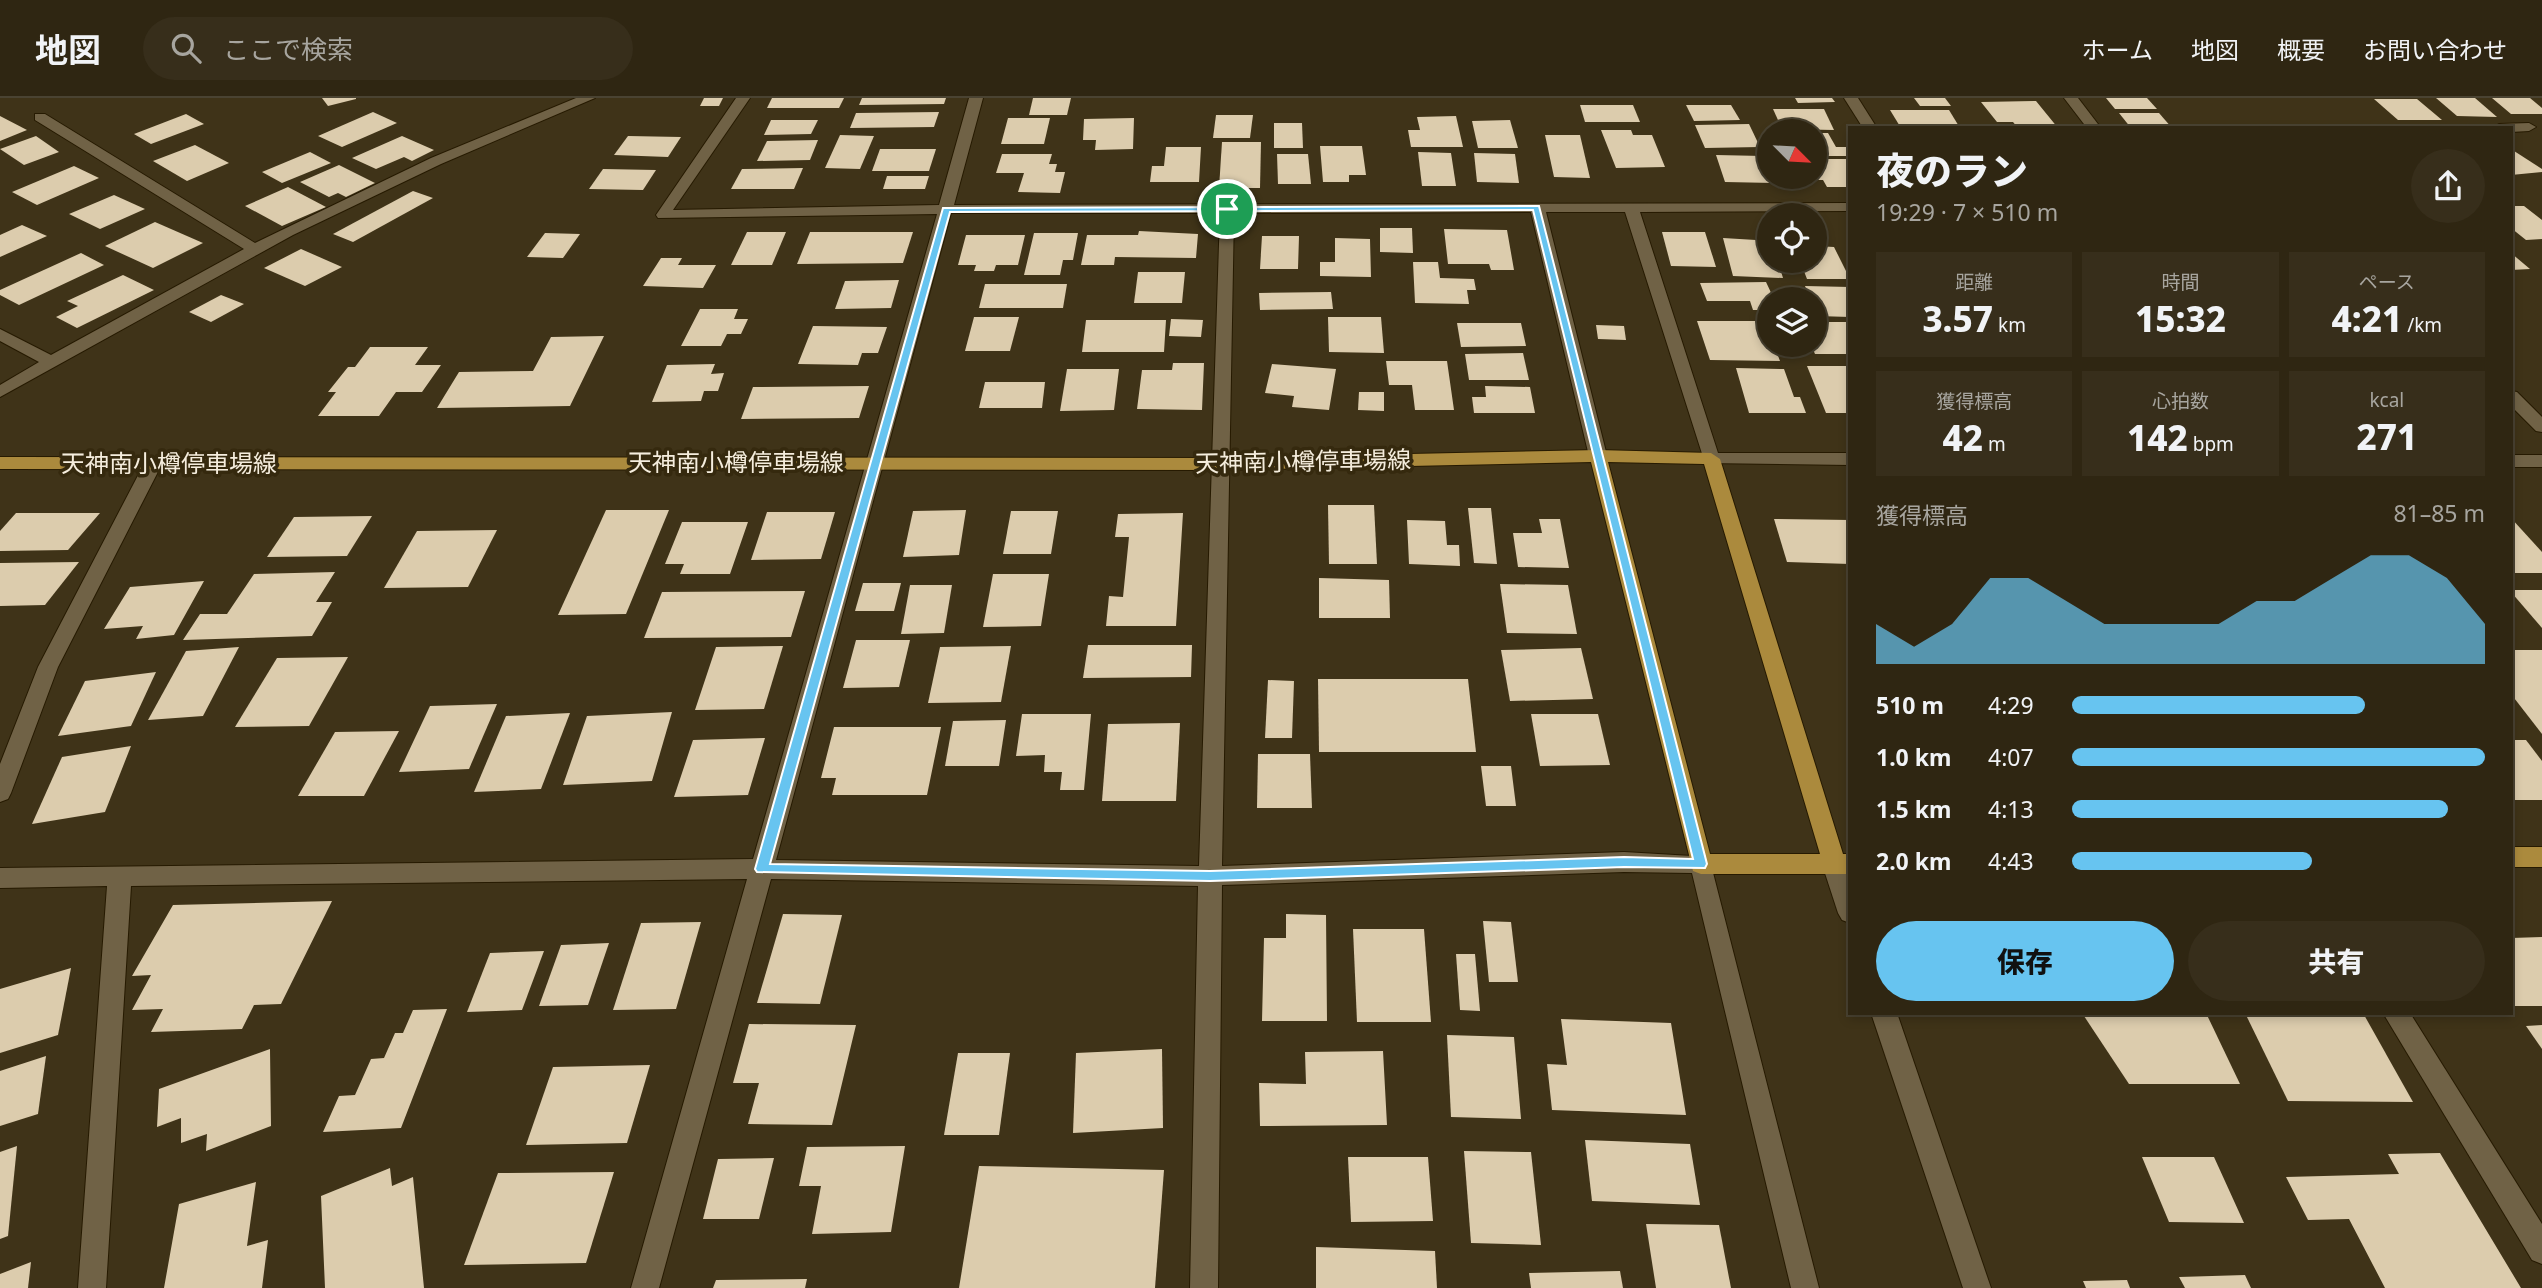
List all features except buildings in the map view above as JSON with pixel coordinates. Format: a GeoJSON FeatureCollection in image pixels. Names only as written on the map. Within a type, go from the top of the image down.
{"type":"FeatureCollection","features":[{"type":"Feature","properties":{"kind":"main road","name":"天神南小樽停車場線"},"geometry":{"type":"LineString","coordinates":[[0,463],[1223,464],[1598,456],[1711,459]]}},
{"type":"Feature","properties":{"kind":"main road"},"geometry":{"type":"LineString","coordinates":[[1598,456],[1701,864],[1842,864],[1711,459]]}},
{"type":"Feature","properties":{"kind":"main road"},"geometry":{"type":"LineString","coordinates":[[2513,857],[2542,857]]}},
{"type":"Feature","properties":{"kind":"street"},"geometry":{"type":"LineString","coordinates":[[0,392],[130,314],[256,250],[529,120],[588,98]]}},
{"type":"Feature","properties":{"kind":"street"},"geometry":{"type":"LineString","coordinates":[[743,98],[663,215],[946,209],[1848,207]]}},
{"type":"Feature","properties":{"kind":"street"},"geometry":{"type":"LineString","coordinates":[[645,1288],[976,98]]}},
{"type":"Feature","properties":{"kind":"street"},"geometry":{"type":"LineString","coordinates":[[1851,98],[1869,126]]}},
{"type":"Feature","properties":{"kind":"street"},"geometry":{"type":"LineString","coordinates":[[2071,98],[2092,126]]}},
{"type":"Feature","properties":{"kind":"street"},"geometry":{"type":"LineString","coordinates":[[40,117],[256,250]]}},
{"type":"Feature","properties":{"kind":"street"},"geometry":{"type":"LineString","coordinates":[[2513,128],[2529,127]]}},
{"type":"Feature","properties":{"kind":"street"},"geometry":{"type":"LineString","coordinates":[[1537,207],[1598,456]]}},
{"type":"Feature","properties":{"kind":"street"},"geometry":{"type":"LineString","coordinates":[[1631,207],[1711,459],[1848,459]]}},
{"type":"Feature","properties":{"kind":"street"},"geometry":{"type":"LineString","coordinates":[[1204,1288],[1210,876],[1223,464],[1227,209]]}},
{"type":"Feature","properties":{"kind":"street"},"geometry":{"type":"LineString","coordinates":[[0,334],[51,362]]}},
{"type":"Feature","properties":{"kind":"street"},"geometry":{"type":"LineString","coordinates":[[2513,398],[2542,427]]}},
{"type":"Feature","properties":{"kind":"street"},"geometry":{"type":"LineString","coordinates":[[2513,461],[2542,461]]}},
{"type":"Feature","properties":{"kind":"street"},"geometry":{"type":"LineString","coordinates":[[0,793],[48,667],[153,464]]}},
{"type":"Feature","properties":{"kind":"street"},"geometry":{"type":"LineString","coordinates":[[0,878],[762,869],[1210,876],[1624,862],[1701,864],[1805,1288]]}},
{"type":"Feature","properties":{"kind":"street"},"geometry":{"type":"LineString","coordinates":[[1842,864],[1848,901]]}},
{"type":"Feature","properties":{"kind":"street"},"geometry":{"type":"LineString","coordinates":[[92,1288],[120,875]]}},
{"type":"Feature","properties":{"kind":"street"},"geometry":{"type":"LineString","coordinates":[[1885,1015],[1977,1288]]}},
{"type":"Feature","properties":{"kind":"street"},"geometry":{"type":"LineString","coordinates":[[2397,1015],[2542,1250]]}},
{"type":"Feature","properties":{"kind":"route"},"geometry":{"type":"LineString","coordinates":[[1537,207],[1701,864],[1624,862],[1210,876],[762,869],[946,209],[1227,209],[1537,207]]}}]}
